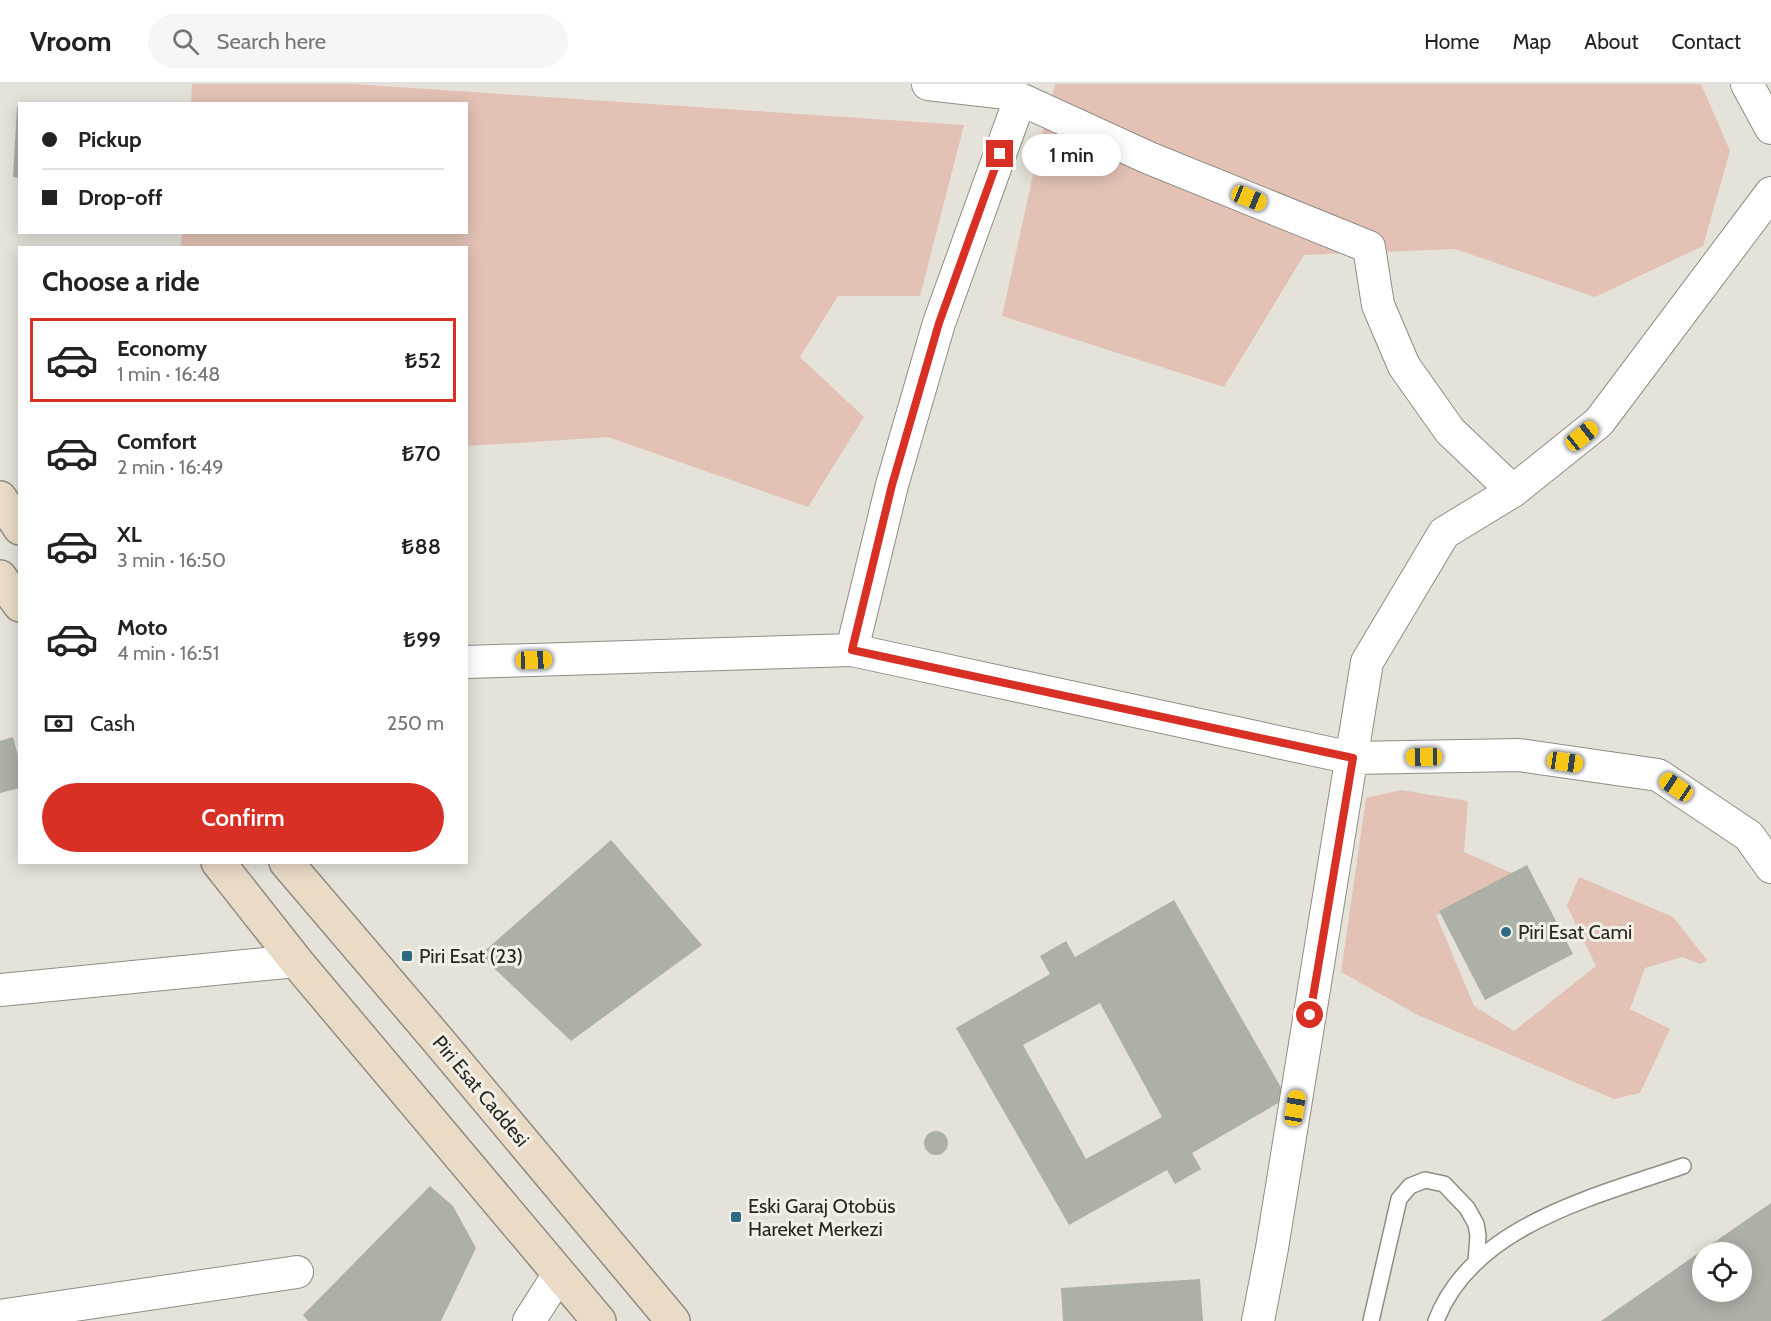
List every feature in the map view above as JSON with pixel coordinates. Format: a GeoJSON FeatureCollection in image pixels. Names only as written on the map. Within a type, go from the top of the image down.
{"type":"FeatureCollection","features":[{"type":"Feature","properties":{"kind":"main road"},"geometry":{"type":"LineString","coordinates":[[0,498],[18,525]]}},
{"type":"Feature","properties":{"kind":"main road"},"geometry":{"type":"LineString","coordinates":[[0,577],[18,602]]}},
{"type":"Feature","properties":{"kind":"main road"},"geometry":{"type":"LineString","coordinates":[[220,864],[296,961],[599,1321]]}},
{"type":"Feature","properties":{"kind":"main road","name":"Piri Esat Caddesi"},"geometry":{"type":"LineString","coordinates":[[288,864],[673,1321]]}},
{"type":"Feature","properties":{"kind":"street"},"geometry":{"type":"LineString","coordinates":[[927,84],[1007,93],[1149,158],[1369,247],[1378,304],[1404,366],[1450,431],[1513,491]]}},
{"type":"Feature","properties":{"kind":"street"},"geometry":{"type":"LineString","coordinates":[[1747,84],[1771,128]]}},
{"type":"Feature","properties":{"kind":"street"},"geometry":{"type":"LineString","coordinates":[[852,650],[892,485],[939,323],[1020,99]]}},
{"type":"Feature","properties":{"kind":"street"},"geometry":{"type":"LineString","coordinates":[[1258,1321],[1272,1248],[1367,662],[1444,533],[1513,491],[1599,422],[1771,194]]}},
{"type":"Feature","properties":{"kind":"street"},"geometry":{"type":"LineString","coordinates":[[468,662],[852,650],[1353,758],[1519,755],[1658,775],[1749,836],[1771,867]]}},
{"type":"Feature","properties":{"kind":"street"},"geometry":{"type":"LineString","coordinates":[[0,990],[296,961]]}},
{"type":"Feature","properties":{"kind":"street"},"geometry":{"type":"LineString","coordinates":[[0,1316],[297,1272]]}},
{"type":"Feature","properties":{"kind":"street"},"geometry":{"type":"LineString","coordinates":[[529,1321],[559,1274]]}},
{"type":"Feature","properties":{"kind":"lane"},"geometry":{"type":"LineString","coordinates":[[1436,1321],[1451,1293],[1476,1262],[1519,1230],[1544,1215],[1571,1204],[1683,1166]]}},
{"type":"Feature","properties":{"kind":"lane"},"geometry":{"type":"LineString","coordinates":[[1371,1321],[1400,1199],[1410,1186],[1425,1180],[1444,1184],[1467,1208],[1476,1224],[1478,1236],[1476,1262]]}},
{"type":"Feature","properties":{"kind":"shaded area"},"geometry":{"type":"Polygon","coordinates":[[[192,84],[352,84],[964,125],[920,296],[838,296],[800,357],[864,417],[808,507],[608,437],[468,446],[468,246],[181,246],[182,234],[468,234],[468,102],[191,102],[192,84]]]}},
{"type":"Feature","properties":{"kind":"shaded area"},"geometry":{"type":"Polygon","coordinates":[[[1055,84],[1701,84],[1730,151],[1703,246],[1595,297],[1455,249],[1304,255],[1224,387],[1002,316],[1055,84]]]}},
{"type":"Feature","properties":{"kind":"shaded area"},"geometry":{"type":"Polygon","coordinates":[[[1401,790],[1468,801],[1464,852],[1525,879],[1436,915],[1474,1006],[1514,1031],[1596,966],[1567,906],[1579,877],[1673,917],[1707,960],[1700,964],[1682,957],[1645,968],[1630,1009],[1670,1029],[1640,1093],[1614,1099],[1418,1015],[1341,972],[1366,798],[1401,790]]]}},
{"type":"Feature","properties":{"kind":"building"},"geometry":{"type":"Polygon","coordinates":[[[17,107],[18,107],[18,178],[13,177],[17,107]]]}},
{"type":"Feature","properties":{"kind":"building"},"geometry":{"type":"Polygon","coordinates":[[[13,737],[18,756],[18,788],[0,793],[0,741],[13,737]]]}},
{"type":"Feature","properties":{"kind":"building"},"geometry":{"type":"Polygon","coordinates":[[[611,840],[702,945],[571,1041],[480,955],[611,840]]]}},
{"type":"Feature","properties":{"kind":"building","name":"Piri Esat Cami"},"geometry":{"type":"Polygon","coordinates":[[[1527,865],[1573,954],[1485,1000],[1439,911],[1527,865]]]}},
{"type":"Feature","properties":{"kind":"building"},"geometry":{"type":"Polygon","coordinates":[[[1174,900],[1287,1098],[1192,1153],[1201,1169],[1175,1184],[1167,1170],[1069,1225],[956,1028],[1050,974],[1040,956],[1066,941],[1075,957],[1174,900]],[[1100,1003],[1023,1045],[1086,1159],[1162,1117],[1100,1003]]]}},
{"type":"Feature","properties":{"kind":"building"},"geometry":{"type":"Polygon","coordinates":[[[936,1131],[945,1134],[948,1143],[945,1152],[936,1155],[927,1152],[924,1143],[927,1134],[936,1131]]]}},
{"type":"Feature","properties":{"kind":"building"},"geometry":{"type":"Polygon","coordinates":[[[430,1186],[453,1206],[476,1248],[441,1321],[308,1321],[303,1315],[430,1186]]]}},
{"type":"Feature","properties":{"kind":"building"},"geometry":{"type":"Polygon","coordinates":[[[1771,1203],[1771,1321],[1601,1321],[1692,1258],[1692,1302],[1752,1302],[1752,1242],[1715,1242],[1771,1203]]]}},
{"type":"Feature","properties":{"kind":"building"},"geometry":{"type":"Polygon","coordinates":[[[1200,1279],[1203,1321],[1063,1321],[1061,1288],[1200,1279]]]}},
{"type":"Feature","properties":{"kind":"place","name":"Piri Esat Cami"},"geometry":{"type":"Point","coordinates":[1506,932]}},
{"type":"Feature","properties":{"kind":"place","name":"Piri Esat (23)"},"geometry":{"type":"Point","coordinates":[407,956]}},
{"type":"Feature","properties":{"kind":"place","name":"Eski Garaj Otobüs Hareket Merkezi"},"geometry":{"type":"Point","coordinates":[736,1217]}},
{"type":"Feature","properties":{"kind":"route"},"geometry":{"type":"LineString","coordinates":[[1000,154],[939,323],[892,485],[852,650],[1353,758],[1310,1015]]}}]}
